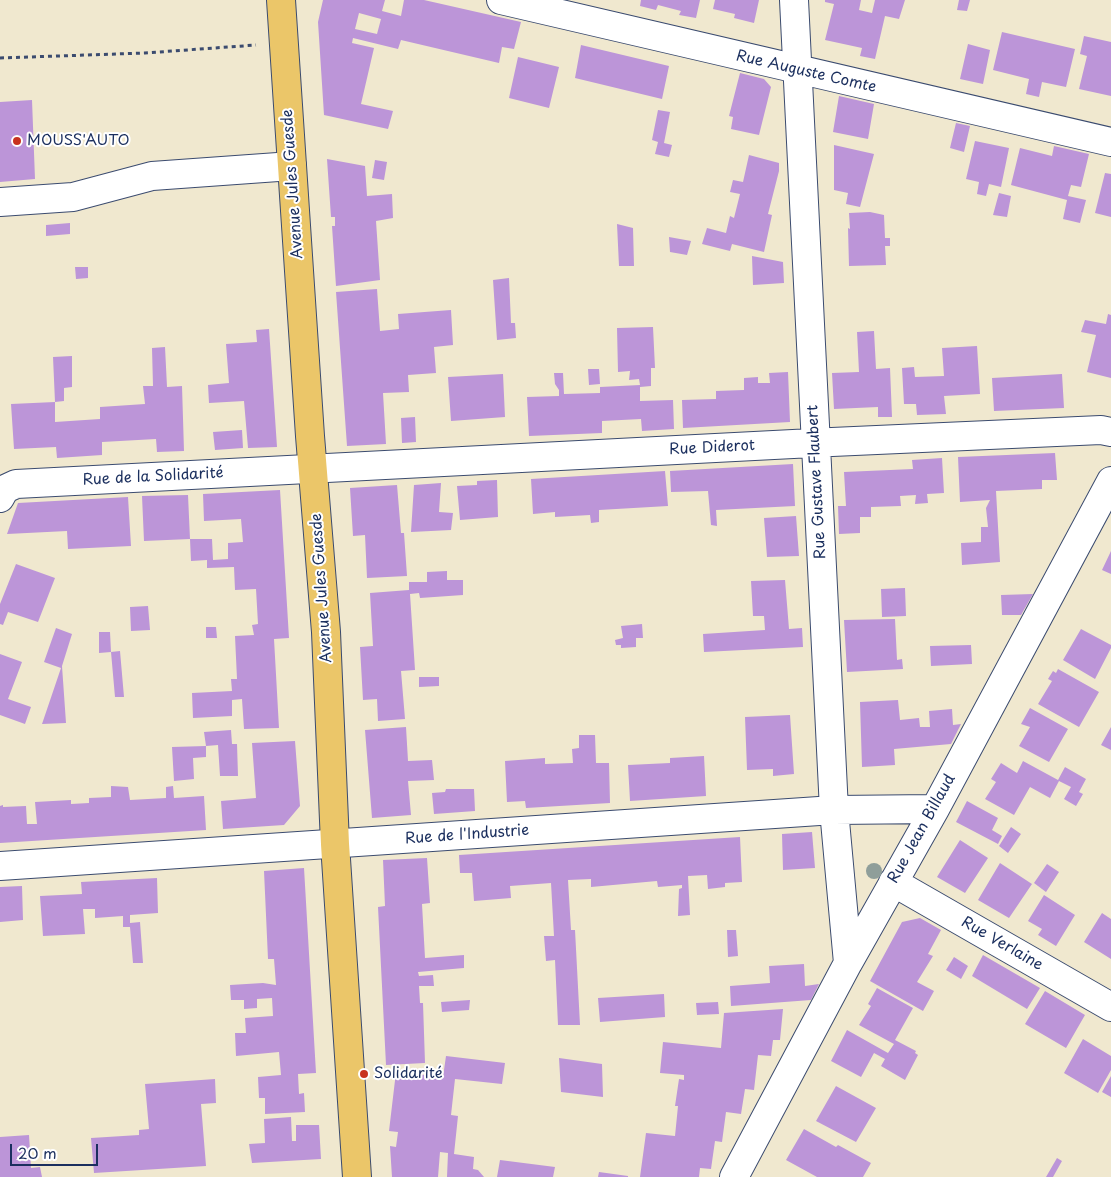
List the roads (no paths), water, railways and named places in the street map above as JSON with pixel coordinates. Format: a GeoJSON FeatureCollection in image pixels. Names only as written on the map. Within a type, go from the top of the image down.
{"type":"FeatureCollection","features":[{"type":"Feature","properties":{"kind":"main road","name":"Avenue Jules Guesde"},"geometry":{"type":"LineString","coordinates":[[281,0],[312,468],[326,632],[335,844],[357,1177]]}},
{"type":"Feature","properties":{"kind":"street","name":"Rue Auguste Comte"},"geometry":{"type":"LineString","coordinates":[[501,0],[1111,142]]}},
{"type":"Feature","properties":{"kind":"street","name":"Rue Gustave Flaubert"},"geometry":{"type":"LineString","coordinates":[[794,0],[834,810],[848,963]]}},
{"type":"Feature","properties":{"kind":"street"},"geometry":{"type":"LineString","coordinates":[[1,195],[74,197],[152,176],[292,166]]}},
{"type":"Feature","properties":{"kind":"street","name":"Rue Diderot"},"geometry":{"type":"LineString","coordinates":[[312,468],[1101,430],[1111,432]]}},
{"type":"Feature","properties":{"kind":"street","name":"Rue de la Solidarité"},"geometry":{"type":"LineString","coordinates":[[0,498],[5,489],[16,484],[312,468]]}},
{"type":"Feature","properties":{"kind":"street","name":"Rue Jean Billaud"},"geometry":{"type":"LineString","coordinates":[[734,1177],[848,963],[892,882],[935,809],[1111,481]]}},
{"type":"Feature","properties":{"kind":"street","name":"Rue de l'Industrie"},"geometry":{"type":"LineString","coordinates":[[0,866],[834,810],[935,809]]}},
{"type":"Feature","properties":{"kind":"street","name":"Rue Verlaine"},"geometry":{"type":"LineString","coordinates":[[892,882],[1111,1007]]}},
{"type":"Feature","properties":{"kind":"place","name":"MOUSS'AUTO"},"geometry":{"type":"Point","coordinates":[17,141]}},
{"type":"Feature","properties":{"kind":"place","name":"Solidarité"},"geometry":{"type":"Point","coordinates":[364,1074]}}]}
